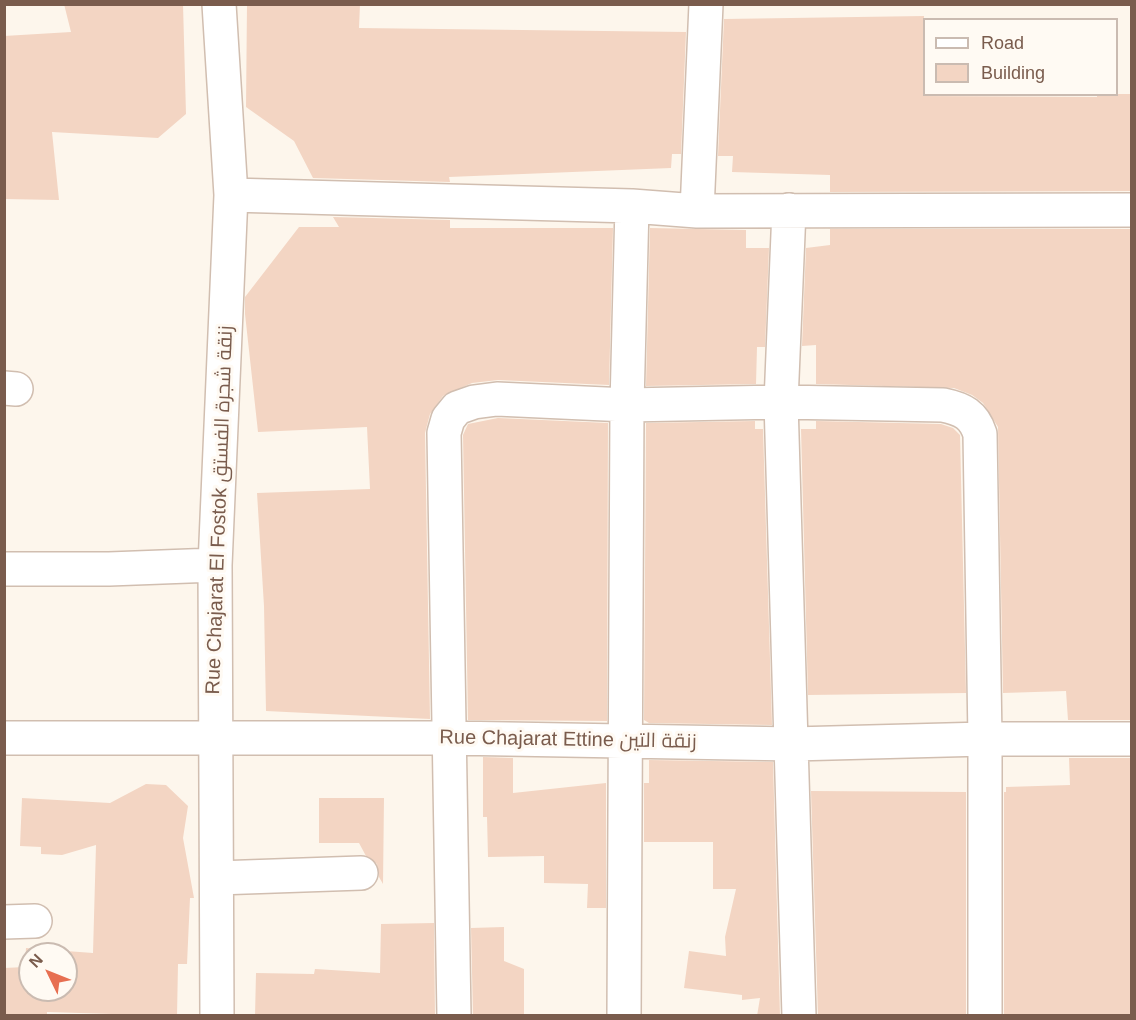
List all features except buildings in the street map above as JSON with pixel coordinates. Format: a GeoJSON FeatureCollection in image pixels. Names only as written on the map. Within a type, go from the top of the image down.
{"type":"FeatureCollection","features":[{"type":"Feature","properties":{"kind":"street","name":"Rue Chajarat El Fostok زنقة شجرة الفستق"},"geometry":{"type":"LineString","coordinates":[[217,1016],[215,565],[231,195],[219,4]]}},
{"type":"Feature","properties":{"kind":"street"},"geometry":{"type":"LineString","coordinates":[[701,4],[713,4]]}},
{"type":"Feature","properties":{"kind":"street"},"geometry":{"type":"LineString","coordinates":[[697,211],[706,5]]}},
{"type":"Feature","properties":{"kind":"street"},"geometry":{"type":"LineString","coordinates":[[231,195],[632,206],[697,211],[1131,210]]}},
{"type":"Feature","properties":{"kind":"street"},"geometry":{"type":"LineString","coordinates":[[624,1016],[627,405],[632,206]]}},
{"type":"Feature","properties":{"kind":"street"},"geometry":{"type":"LineString","coordinates":[[789,210],[781,402],[793,744],[799,1016]]}},
{"type":"Feature","properties":{"kind":"street"},"geometry":{"type":"LineString","coordinates":[[454,1016],[444,433],[448,419],[457,408],[474,402],[497,399],[627,405],[781,402],[943,405],[959,408],[976,422],[980,434],[985,739],[985,1016]]}},
{"type":"Feature","properties":{"kind":"street"},"geometry":{"type":"LineString","coordinates":[[4,569],[215,565]]}},
{"type":"Feature","properties":{"kind":"street","name":"Rue Chajarat Ettine زنقة التين"},"geometry":{"type":"LineString","coordinates":[[4,738],[214,740],[451,738],[793,744],[985,739],[1131,739]]}},
{"type":"Feature","properties":{"kind":"street"},"geometry":{"type":"LineString","coordinates":[[217,878],[361,873]]}}]}
